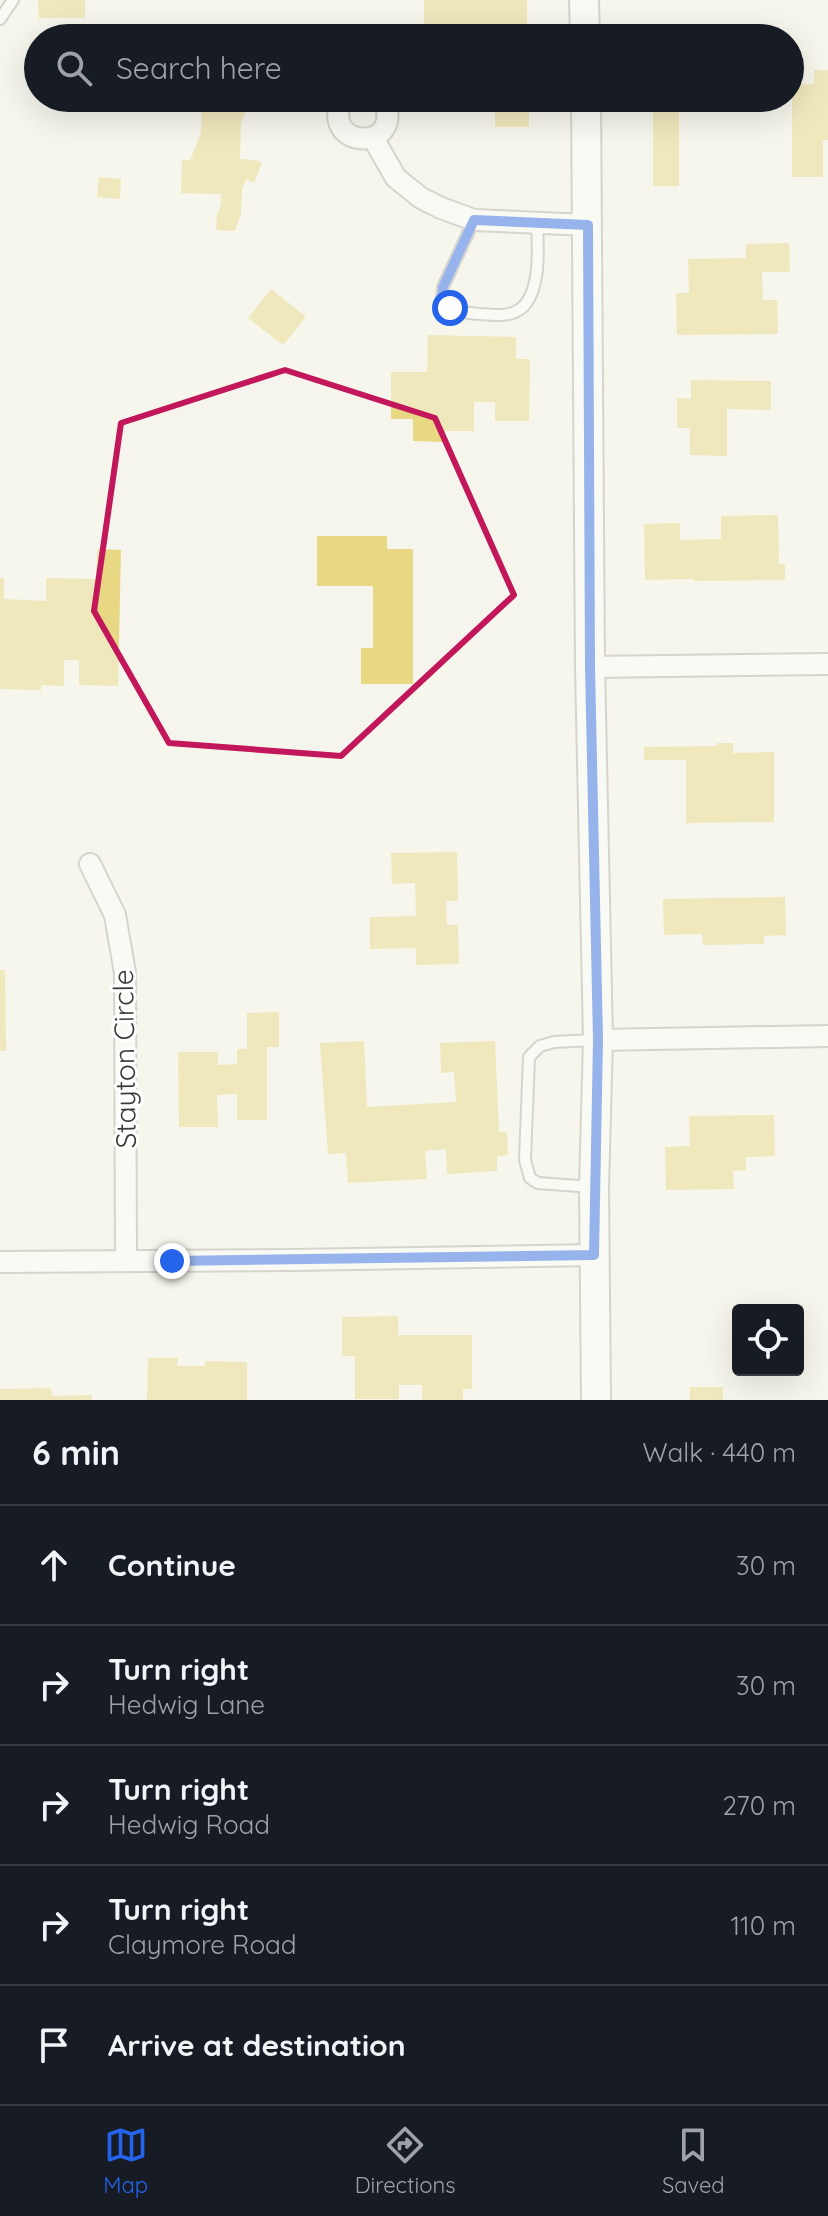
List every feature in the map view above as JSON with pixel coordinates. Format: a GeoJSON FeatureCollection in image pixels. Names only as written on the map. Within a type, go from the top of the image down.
{"type":"FeatureCollection","features":[{"type":"Feature","properties":{"kind":"street"},"geometry":{"type":"LineString","coordinates":[[584,0],[585,24]]}},
{"type":"Feature","properties":{"kind":"street"},"geometry":{"type":"LineString","coordinates":[[339,112],[341,125],[347,133],[355,139],[364,140],[373,138],[381,131],[387,112]]}},
{"type":"Feature","properties":{"kind":"street"},"geometry":{"type":"LineString","coordinates":[[586,112],[590,667],[598,1040],[594,1187],[596,1400]]}},
{"type":"Feature","properties":{"kind":"street"},"geometry":{"type":"LineString","coordinates":[[373,138],[396,178],[421,198],[441,208],[474,220],[588,225]]}},
{"type":"Feature","properties":{"kind":"street"},"geometry":{"type":"LineString","coordinates":[[590,667],[828,664]]}},
{"type":"Feature","properties":{"kind":"street","name":"Stayton Circle"},"geometry":{"type":"LineString","coordinates":[[90,864],[115,915],[125,973],[126,1260]]}},
{"type":"Feature","properties":{"kind":"street"},"geometry":{"type":"LineString","coordinates":[[598,1040],[828,1036]]}},
{"type":"Feature","properties":{"kind":"street"},"geometry":{"type":"LineString","coordinates":[[0,1262],[594,1255]]}},
{"type":"Feature","properties":{"kind":"lane"},"geometry":{"type":"LineString","coordinates":[[0,19],[13,0]]}},
{"type":"Feature","properties":{"kind":"lane"},"geometry":{"type":"LineString","coordinates":[[474,220],[443,287],[442,297],[450,308],[501,315],[518,311],[529,299],[536,277],[537,224]]}},
{"type":"Feature","properties":{"kind":"lane"},"geometry":{"type":"LineString","coordinates":[[594,1187],[538,1183],[530,1178],[525,1160],[529,1057],[540,1046],[554,1042],[598,1040]]}},
{"type":"Feature","properties":{"kind":"highlighted area"},"geometry":{"type":"Polygon","coordinates":[[[285,370],[435,418],[514,595],[341,756],[169,743],[94,611],[121,423],[285,370]]]}},
{"type":"Feature","properties":{"kind":"building"},"geometry":{"type":"Polygon","coordinates":[[[38,0],[85,0],[85,18],[39,18],[38,0]]]}},
{"type":"Feature","properties":{"kind":"building"},"geometry":{"type":"Polygon","coordinates":[[[424,0],[527,0],[527,24],[424,24],[424,0]]]}},
{"type":"Feature","properties":{"kind":"building"},"geometry":{"type":"Polygon","coordinates":[[[814,70],[828,70],[828,140],[823,140],[823,177],[792,177],[792,112],[804,112],[804,84],[814,84],[814,70]]]}},
{"type":"Feature","properties":{"kind":"building"},"geometry":{"type":"Polygon","coordinates":[[[202,112],[245,112],[241,123],[240,159],[262,163],[254,183],[246,179],[242,189],[241,214],[235,231],[216,230],[221,194],[181,193],[182,160],[190,160],[201,133],[202,112]]]}},
{"type":"Feature","properties":{"kind":"building"},"geometry":{"type":"Polygon","coordinates":[[[495,112],[529,112],[529,127],[495,127],[495,112]]]}},
{"type":"Feature","properties":{"kind":"building"},"geometry":{"type":"Polygon","coordinates":[[[653,112],[679,112],[679,186],[653,186],[653,112]]]}},
{"type":"Feature","properties":{"kind":"building"},"geometry":{"type":"Polygon","coordinates":[[[99,177],[121,179],[120,199],[97,197],[99,177]]]}},
{"type":"Feature","properties":{"kind":"building"},"geometry":{"type":"Polygon","coordinates":[[[789,243],[790,272],[762,272],[763,300],[777,300],[778,334],[677,335],[676,293],[689,293],[688,259],[746,258],[746,244],[789,243]]]}},
{"type":"Feature","properties":{"kind":"building"},"geometry":{"type":"Polygon","coordinates":[[[271,289],[306,317],[283,345],[248,318],[271,289]]]}},
{"type":"Feature","properties":{"kind":"building"},"geometry":{"type":"Polygon","coordinates":[[[428,335],[516,337],[516,359],[530,359],[529,421],[495,421],[495,402],[474,402],[474,431],[445,431],[445,442],[413,441],[413,419],[391,419],[391,372],[427,372],[428,335]]]}},
{"type":"Feature","properties":{"kind":"building"},"geometry":{"type":"Polygon","coordinates":[[[691,380],[771,381],[771,410],[727,409],[727,456],[690,455],[690,428],[677,428],[677,398],[691,399],[691,380]]]}},
{"type":"Feature","properties":{"kind":"building"},"geometry":{"type":"Polygon","coordinates":[[[778,515],[779,564],[785,564],[785,580],[645,580],[644,524],[680,523],[680,540],[721,539],[721,516],[778,515]]]}},
{"type":"Feature","properties":{"kind":"building"},"geometry":{"type":"Polygon","coordinates":[[[317,536],[387,536],[387,549],[413,549],[413,684],[361,684],[361,648],[373,648],[373,586],[317,586],[317,536]]]}},
{"type":"Feature","properties":{"kind":"building"},"geometry":{"type":"Polygon","coordinates":[[[97,549],[121,550],[118,686],[79,685],[79,660],[64,660],[64,686],[41,685],[41,690],[0,689],[0,578],[4,578],[4,599],[46,601],[46,578],[96,579],[97,549]]]}},
{"type":"Feature","properties":{"kind":"building"},"geometry":{"type":"Polygon","coordinates":[[[717,743],[733,743],[733,753],[774,752],[774,822],[686,823],[686,760],[644,760],[644,747],[717,746],[717,743]]]}},
{"type":"Feature","properties":{"kind":"building"},"geometry":{"type":"Polygon","coordinates":[[[457,852],[458,901],[446,901],[447,925],[458,925],[459,964],[416,965],[416,948],[370,949],[370,917],[416,916],[415,883],[392,884],[391,853],[457,852]]]}},
{"type":"Feature","properties":{"kind":"building"},"geometry":{"type":"Polygon","coordinates":[[[785,897],[786,935],[764,936],[764,944],[703,945],[702,934],[664,935],[663,899],[785,897]]]}},
{"type":"Feature","properties":{"kind":"building"},"geometry":{"type":"Polygon","coordinates":[[[0,970],[5,970],[6,1051],[0,1051],[0,970]]]}},
{"type":"Feature","properties":{"kind":"building"},"geometry":{"type":"Polygon","coordinates":[[[279,1012],[279,1047],[267,1047],[267,1120],[237,1120],[237,1094],[217,1095],[218,1127],[179,1127],[178,1052],[218,1052],[218,1065],[237,1064],[237,1049],[247,1049],[247,1013],[279,1012]]]}},
{"type":"Feature","properties":{"kind":"building"},"geometry":{"type":"Polygon","coordinates":[[[364,1041],[367,1107],[456,1102],[454,1072],[441,1073],[440,1043],[495,1041],[499,1132],[507,1132],[508,1155],[497,1156],[497,1171],[447,1174],[446,1149],[425,1151],[427,1179],[348,1183],[346,1153],[328,1154],[320,1043],[364,1041]]]}},
{"type":"Feature","properties":{"kind":"building"},"geometry":{"type":"Polygon","coordinates":[[[774,1115],[775,1156],[746,1157],[746,1170],[733,1171],[734,1189],[666,1190],[665,1147],[690,1146],[689,1116],[774,1115]]]}},
{"type":"Feature","properties":{"kind":"building"},"geometry":{"type":"Polygon","coordinates":[[[398,1316],[398,1335],[472,1335],[472,1389],[463,1389],[463,1400],[422,1400],[422,1385],[399,1385],[399,1399],[355,1399],[355,1356],[342,1356],[342,1317],[398,1316]]]}},
{"type":"Feature","properties":{"kind":"building"},"geometry":{"type":"Polygon","coordinates":[[[148,1358],[178,1358],[177,1366],[205,1366],[205,1361],[247,1362],[247,1400],[147,1400],[148,1358]]]}},
{"type":"Feature","properties":{"kind":"building"},"geometry":{"type":"Polygon","coordinates":[[[690,1387],[723,1387],[723,1400],[690,1400],[690,1387]]]}},
{"type":"Feature","properties":{"kind":"building"},"geometry":{"type":"Polygon","coordinates":[[[51,1388],[52,1396],[92,1395],[92,1400],[0,1400],[0,1389],[51,1388]]]}},
{"type":"Feature","properties":{"kind":"route"},"geometry":{"type":"LineString","coordinates":[[172,1261],[594,1255],[598,1040],[590,667],[588,225],[474,220],[443,287],[442,297],[450,308]]}}]}
